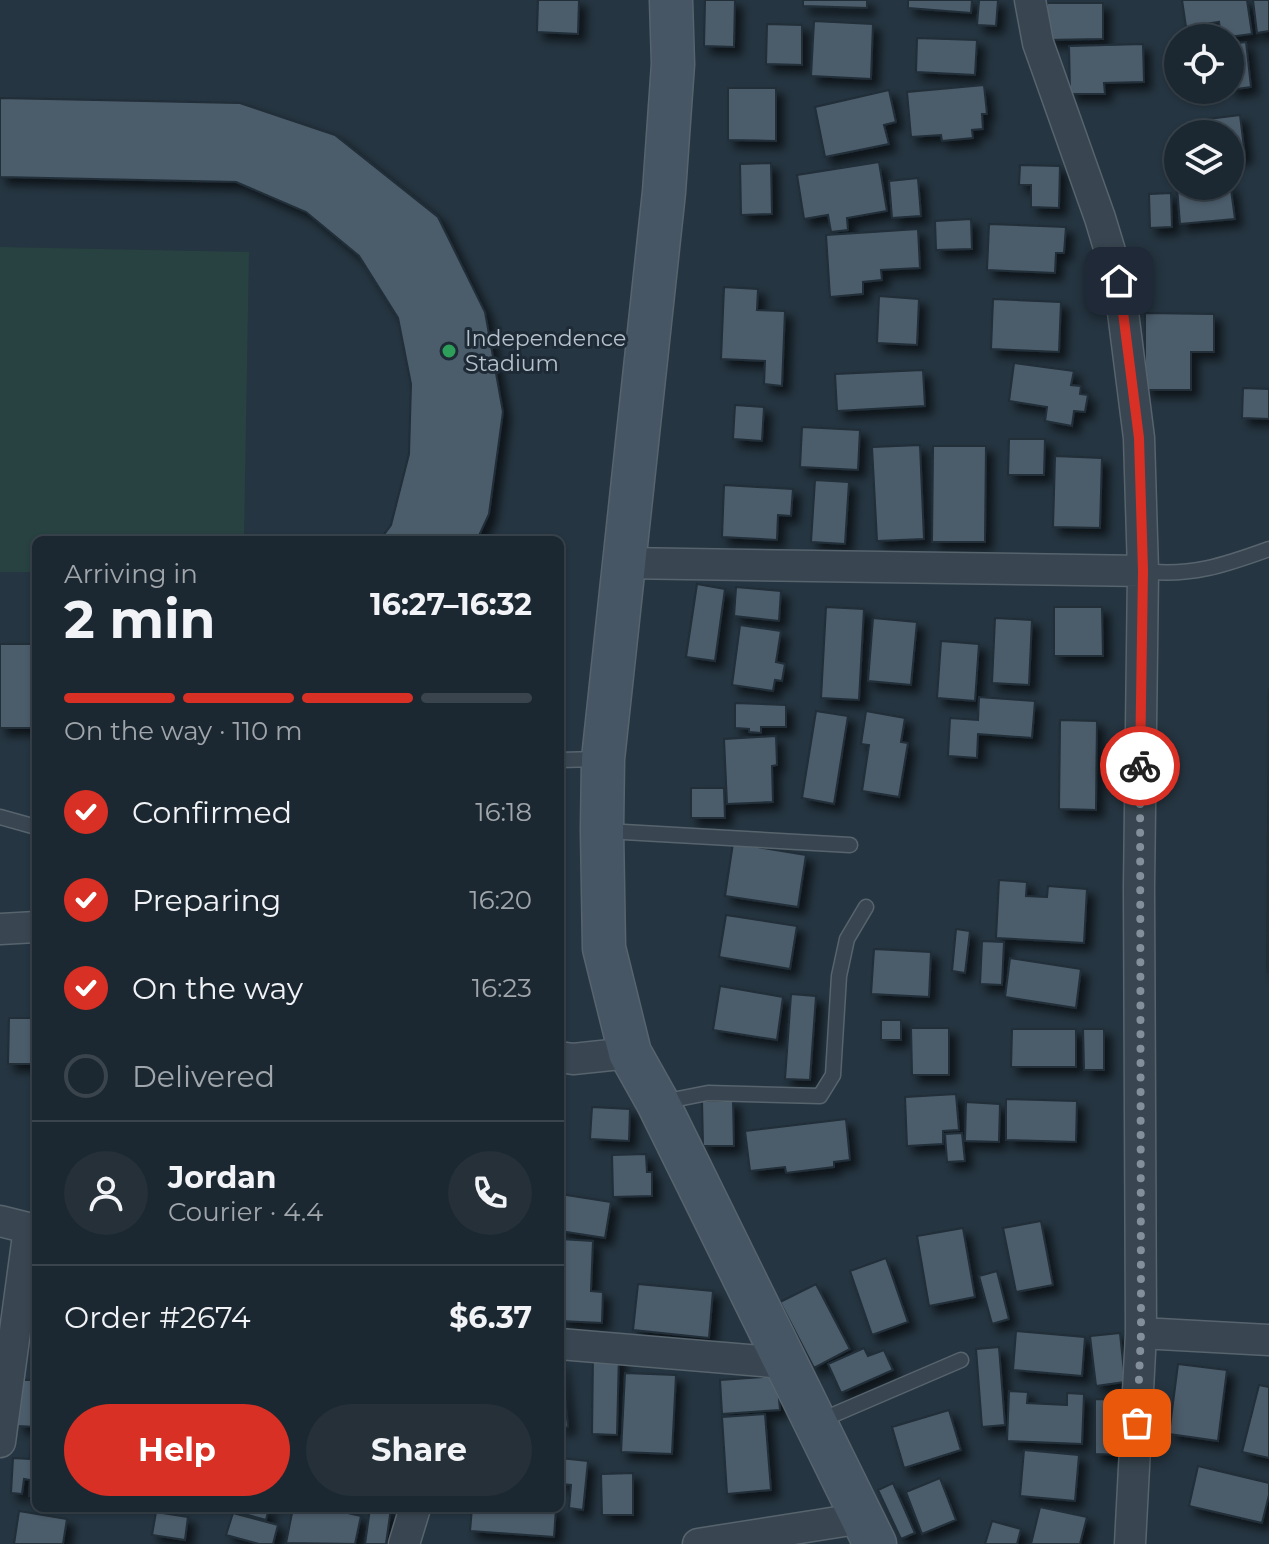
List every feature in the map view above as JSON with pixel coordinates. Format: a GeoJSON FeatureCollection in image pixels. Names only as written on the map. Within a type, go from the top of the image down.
{"type":"FeatureCollection","features":[{"type":"Feature","properties":{"kind":"street"},"geometry":{"type":"LineString","coordinates":[[671,0],[673,64],[664,192],[603,759],[604,948],[630,1053],[658,1103],[869,1531],[698,1544]]}},
{"type":"Feature","properties":{"kind":"street"},"geometry":{"type":"LineString","coordinates":[[1030,0],[1038,43],[1119,281],[1139,438],[1143,571],[1139,887],[1141,1333],[1130,1544]]}},
{"type":"Feature","properties":{"kind":"street"},"geometry":{"type":"LineString","coordinates":[[624,563],[1143,571]]}},
{"type":"Feature","properties":{"kind":"street"},"geometry":{"type":"LineString","coordinates":[[0,929],[32,927]]}},
{"type":"Feature","properties":{"kind":"street"},"geometry":{"type":"LineString","coordinates":[[564,1058],[630,1053]]}},
{"type":"Feature","properties":{"kind":"street"},"geometry":{"type":"LineString","coordinates":[[0,1442],[2,1396],[22,1226]]}},
{"type":"Feature","properties":{"kind":"street"},"geometry":{"type":"LineString","coordinates":[[1141,1333],[1269,1340]]}},
{"type":"Feature","properties":{"kind":"street"},"geometry":{"type":"LineString","coordinates":[[564,1344],[784,1363]]}},
{"type":"Feature","properties":{"kind":"street"},"geometry":{"type":"LineString","coordinates":[[404,1544],[414,1512]]}},
{"type":"Feature","properties":{"kind":"lane"},"geometry":{"type":"LineString","coordinates":[[1143,571],[1172,575],[1222,566],[1269,549]]}},
{"type":"Feature","properties":{"kind":"lane"},"geometry":{"type":"LineString","coordinates":[[564,760],[603,759]]}},
{"type":"Feature","properties":{"kind":"lane"},"geometry":{"type":"LineString","coordinates":[[0,817],[32,826]]}},
{"type":"Feature","properties":{"kind":"lane"},"geometry":{"type":"LineString","coordinates":[[602,830],[850,845]]}},
{"type":"Feature","properties":{"kind":"lane"},"geometry":{"type":"LineString","coordinates":[[658,1103],[708,1093],[820,1096],[833,1075],[839,976],[847,939],[866,907]]}},
{"type":"Feature","properties":{"kind":"lane"},"geometry":{"type":"LineString","coordinates":[[815,1423],[961,1360]]}},
{"type":"Feature","properties":{"kind":"green space"},"geometry":{"type":"Polygon","coordinates":[[[0,247],[249,252],[244,536],[32,536],[32,572],[0,572],[0,247]]]}},
{"type":"Feature","properties":{"kind":"building"},"geometry":{"type":"Polygon","coordinates":[[[538,0],[579,0],[578,34],[537,32],[538,0]]]}},
{"type":"Feature","properties":{"kind":"building"},"geometry":{"type":"Polygon","coordinates":[[[705,0],[735,0],[734,47],[704,46],[705,0]]]}},
{"type":"Feature","properties":{"kind":"building"},"geometry":{"type":"Polygon","coordinates":[[[803,0],[867,0],[867,8],[803,6],[803,0]]]}},
{"type":"Feature","properties":{"kind":"building"},"geometry":{"type":"Polygon","coordinates":[[[908,0],[972,0],[971,13],[908,8],[908,0]]]}},
{"type":"Feature","properties":{"kind":"building"},"geometry":{"type":"Polygon","coordinates":[[[979,0],[998,0],[996,26],[977,25],[979,0]]]}},
{"type":"Feature","properties":{"kind":"building"},"geometry":{"type":"Polygon","coordinates":[[[1182,0],[1247,0],[1252,34],[1244,35],[1244,24],[1186,24],[1182,0]]]}},
{"type":"Feature","properties":{"kind":"building"},"geometry":{"type":"Polygon","coordinates":[[[1253,0],[1269,0],[1269,31],[1257,33],[1253,0]]]}},
{"type":"Feature","properties":{"kind":"building"},"geometry":{"type":"Polygon","coordinates":[[[1047,3],[1103,3],[1103,39],[1047,40],[1047,3]]]}},
{"type":"Feature","properties":{"kind":"building"},"geometry":{"type":"Polygon","coordinates":[[[814,21],[873,24],[871,79],[811,76],[814,21]]]}},
{"type":"Feature","properties":{"kind":"building"},"geometry":{"type":"Polygon","coordinates":[[[767,24],[802,25],[802,65],[766,64],[767,24]]]}},
{"type":"Feature","properties":{"kind":"building"},"geometry":{"type":"Polygon","coordinates":[[[917,38],[977,40],[975,75],[916,72],[917,38]]]}},
{"type":"Feature","properties":{"kind":"building"},"geometry":{"type":"Polygon","coordinates":[[[1244,42],[1251,87],[1244,88],[1244,42]]]}},
{"type":"Feature","properties":{"kind":"building"},"geometry":{"type":"Polygon","coordinates":[[[1143,44],[1144,82],[1104,83],[1105,94],[1070,94],[1069,46],[1143,44]]]}},
{"type":"Feature","properties":{"kind":"building"},"geometry":{"type":"Polygon","coordinates":[[[984,85],[987,114],[982,114],[983,129],[972,130],[973,138],[942,141],[941,135],[911,137],[907,92],[984,85]]]}},
{"type":"Feature","properties":{"kind":"building"},"geometry":{"type":"Polygon","coordinates":[[[728,88],[776,88],[776,141],[728,140],[728,88]]]}},
{"type":"Feature","properties":{"kind":"building"},"geometry":{"type":"Polygon","coordinates":[[[889,90],[896,122],[884,125],[889,144],[825,157],[815,107],[889,90]]]}},
{"type":"Feature","properties":{"kind":"building","name":"Independence Stadium"},"geometry":{"type":"Polygon","coordinates":[[[0,98],[240,103],[335,135],[438,217],[485,312],[503,412],[489,514],[479,536],[383,536],[391,525],[409,454],[411,384],[398,318],[359,256],[306,212],[236,182],[0,177],[0,98]]]}},
{"type":"Feature","properties":{"kind":"building"},"geometry":{"type":"Polygon","coordinates":[[[1240,115],[1241,120],[1200,120],[1240,115]]]}},
{"type":"Feature","properties":{"kind":"building"},"geometry":{"type":"Polygon","coordinates":[[[879,162],[887,211],[847,218],[848,230],[831,232],[828,215],[804,219],[797,175],[879,162]]]}},
{"type":"Feature","properties":{"kind":"building"},"geometry":{"type":"Polygon","coordinates":[[[771,163],[772,214],[741,215],[740,164],[771,163]]]}},
{"type":"Feature","properties":{"kind":"building"},"geometry":{"type":"Polygon","coordinates":[[[1020,165],[1060,166],[1059,208],[1031,207],[1031,185],[1019,185],[1020,165]]]}},
{"type":"Feature","properties":{"kind":"building"},"geometry":{"type":"Polygon","coordinates":[[[918,178],[921,216],[892,218],[889,181],[918,178]]]}},
{"type":"Feature","properties":{"kind":"building"},"geometry":{"type":"Polygon","coordinates":[[[1164,193],[1164,200],[1171,200],[1172,227],[1150,228],[1149,194],[1164,193]]]}},
{"type":"Feature","properties":{"kind":"building"},"geometry":{"type":"Polygon","coordinates":[[[1178,200],[1232,200],[1235,219],[1180,224],[1178,200]]]}},
{"type":"Feature","properties":{"kind":"building"},"geometry":{"type":"Polygon","coordinates":[[[971,219],[972,249],[936,250],[935,221],[971,219]]]}},
{"type":"Feature","properties":{"kind":"building"},"geometry":{"type":"Polygon","coordinates":[[[989,224],[1066,227],[1064,253],[1056,253],[1055,273],[987,270],[989,224]]]}},
{"type":"Feature","properties":{"kind":"building"},"geometry":{"type":"Polygon","coordinates":[[[918,229],[920,268],[881,270],[882,280],[863,282],[863,294],[830,297],[826,235],[918,229]]]}},
{"type":"Feature","properties":{"kind":"building"},"geometry":{"type":"Polygon","coordinates":[[[724,287],[758,289],[757,310],[785,311],[782,386],[764,384],[765,361],[721,359],[724,287]]]}},
{"type":"Feature","properties":{"kind":"building"},"geometry":{"type":"Polygon","coordinates":[[[879,296],[919,299],[917,345],[877,343],[879,296]]]}},
{"type":"Feature","properties":{"kind":"building"},"geometry":{"type":"Polygon","coordinates":[[[993,299],[1061,302],[1059,352],[991,349],[993,299]]]}},
{"type":"Feature","properties":{"kind":"building"},"geometry":{"type":"Polygon","coordinates":[[[1145,313],[1214,314],[1214,352],[1191,352],[1191,390],[1145,390],[1145,313]]]}},
{"type":"Feature","properties":{"kind":"building"},"geometry":{"type":"Polygon","coordinates":[[[1014,363],[1074,371],[1071,385],[1081,386],[1080,394],[1088,395],[1085,412],[1074,411],[1072,426],[1045,421],[1047,407],[1009,401],[1014,363]]]}},
{"type":"Feature","properties":{"kind":"building"},"geometry":{"type":"Polygon","coordinates":[[[923,370],[925,406],[837,411],[835,374],[923,370]]]}},
{"type":"Feature","properties":{"kind":"building"},"geometry":{"type":"Polygon","coordinates":[[[1243,388],[1269,389],[1269,419],[1242,418],[1243,388]]]}},
{"type":"Feature","properties":{"kind":"building"},"geometry":{"type":"Polygon","coordinates":[[[735,405],[764,407],[762,441],[733,439],[735,405]]]}},
{"type":"Feature","properties":{"kind":"building"},"geometry":{"type":"Polygon","coordinates":[[[802,427],[860,430],[858,470],[800,467],[802,427]]]}},
{"type":"Feature","properties":{"kind":"building"},"geometry":{"type":"Polygon","coordinates":[[[1009,439],[1045,439],[1044,475],[1008,475],[1009,439]]]}},
{"type":"Feature","properties":{"kind":"building"},"geometry":{"type":"Polygon","coordinates":[[[920,445],[924,539],[877,541],[872,447],[920,445]]]}},
{"type":"Feature","properties":{"kind":"building"},"geometry":{"type":"Polygon","coordinates":[[[933,446],[986,446],[985,542],[932,542],[933,446]]]}},
{"type":"Feature","properties":{"kind":"building"},"geometry":{"type":"Polygon","coordinates":[[[1055,456],[1102,458],[1100,528],[1053,527],[1055,456]]]}},
{"type":"Feature","properties":{"kind":"building"},"geometry":{"type":"Polygon","coordinates":[[[815,480],[849,482],[845,544],[811,542],[815,480]]]}},
{"type":"Feature","properties":{"kind":"building"},"geometry":{"type":"Polygon","coordinates":[[[724,485],[793,489],[791,516],[778,515],[777,540],[722,537],[724,485]]]}},
{"type":"Feature","properties":{"kind":"building"},"geometry":{"type":"Polygon","coordinates":[[[697,584],[725,589],[715,661],[686,657],[697,584]]]}},
{"type":"Feature","properties":{"kind":"building"},"geometry":{"type":"Polygon","coordinates":[[[736,587],[781,591],[779,621],[734,616],[736,587]]]}},
{"type":"Feature","properties":{"kind":"building"},"geometry":{"type":"Polygon","coordinates":[[[826,607],[864,609],[859,700],[821,698],[826,607]]]}},
{"type":"Feature","properties":{"kind":"building"},"geometry":{"type":"Polygon","coordinates":[[[1054,607],[1102,607],[1103,656],[1054,656],[1054,607]]]}},
{"type":"Feature","properties":{"kind":"building"},"geometry":{"type":"Polygon","coordinates":[[[873,618],[917,622],[911,685],[868,681],[873,618]]]}},
{"type":"Feature","properties":{"kind":"building"},"geometry":{"type":"Polygon","coordinates":[[[995,618],[1032,620],[1029,685],[992,683],[995,618]]]}},
{"type":"Feature","properties":{"kind":"building"},"geometry":{"type":"Polygon","coordinates":[[[740,625],[781,631],[776,662],[785,664],[782,681],[775,680],[773,691],[732,685],[740,625]]]}},
{"type":"Feature","properties":{"kind":"building"},"geometry":{"type":"Polygon","coordinates":[[[941,641],[979,644],[975,701],[937,698],[941,641]]]}},
{"type":"Feature","properties":{"kind":"building"},"geometry":{"type":"Polygon","coordinates":[[[0,644],[32,644],[32,728],[0,728],[0,644]]]}},
{"type":"Feature","properties":{"kind":"building"},"geometry":{"type":"Polygon","coordinates":[[[1269,688],[1269,972],[1267,972],[1269,688]]]}},
{"type":"Feature","properties":{"kind":"building"},"geometry":{"type":"Polygon","coordinates":[[[979,697],[1035,701],[1032,738],[978,734],[977,758],[948,756],[950,718],[978,720],[979,697]]]}},
{"type":"Feature","properties":{"kind":"building"},"geometry":{"type":"Polygon","coordinates":[[[735,703],[786,705],[786,727],[761,727],[761,733],[735,728],[735,703]]]}},
{"type":"Feature","properties":{"kind":"building"},"geometry":{"type":"Polygon","coordinates":[[[816,711],[848,716],[834,804],[802,798],[816,711]]]}},
{"type":"Feature","properties":{"kind":"building"},"geometry":{"type":"Polygon","coordinates":[[[866,711],[905,718],[901,742],[908,743],[899,797],[862,791],[869,745],[861,744],[866,711]]]}},
{"type":"Feature","properties":{"kind":"building"},"geometry":{"type":"Polygon","coordinates":[[[1060,720],[1097,721],[1096,810],[1059,809],[1060,720]]]}},
{"type":"Feature","properties":{"kind":"building"},"geometry":{"type":"Polygon","coordinates":[[[776,736],[777,765],[772,766],[773,802],[727,804],[724,739],[776,736]]]}},
{"type":"Feature","properties":{"kind":"building"},"geometry":{"type":"Polygon","coordinates":[[[691,788],[724,788],[725,818],[691,818],[691,788]]]}},
{"type":"Feature","properties":{"kind":"building"},"geometry":{"type":"Polygon","coordinates":[[[733,843],[806,855],[798,907],[725,896],[733,843]]]}},
{"type":"Feature","properties":{"kind":"building"},"geometry":{"type":"Polygon","coordinates":[[[999,880],[1027,882],[1026,896],[1047,897],[1048,886],[1087,889],[1084,943],[996,938],[999,880]]]}},
{"type":"Feature","properties":{"kind":"building"},"geometry":{"type":"Polygon","coordinates":[[[726,915],[797,926],[790,969],[719,957],[726,915]]]}},
{"type":"Feature","properties":{"kind":"building"},"geometry":{"type":"Polygon","coordinates":[[[956,929],[970,931],[965,973],[952,971],[956,929]]]}},
{"type":"Feature","properties":{"kind":"building"},"geometry":{"type":"Polygon","coordinates":[[[982,941],[1004,942],[1002,985],[980,984],[982,941]]]}},
{"type":"Feature","properties":{"kind":"building"},"geometry":{"type":"Polygon","coordinates":[[[874,949],[931,952],[929,997],[871,994],[874,949]]]}},
{"type":"Feature","properties":{"kind":"building"},"geometry":{"type":"Polygon","coordinates":[[[1010,958],[1081,969],[1076,1008],[1005,997],[1010,958]]]}},
{"type":"Feature","properties":{"kind":"building"},"geometry":{"type":"Polygon","coordinates":[[[720,986],[783,997],[777,1040],[713,1030],[720,986]]]}},
{"type":"Feature","properties":{"kind":"building"},"geometry":{"type":"Polygon","coordinates":[[[791,994],[816,996],[810,1080],[785,1079],[791,994]]]}},
{"type":"Feature","properties":{"kind":"building"},"geometry":{"type":"Polygon","coordinates":[[[9,1018],[32,1018],[32,1064],[8,1064],[9,1018]]]}},
{"type":"Feature","properties":{"kind":"building"},"geometry":{"type":"Polygon","coordinates":[[[881,1020],[901,1020],[901,1040],[881,1040],[881,1020]]]}},
{"type":"Feature","properties":{"kind":"building"},"geometry":{"type":"Polygon","coordinates":[[[911,1028],[949,1028],[949,1075],[912,1075],[911,1028]]]}},
{"type":"Feature","properties":{"kind":"building"},"geometry":{"type":"Polygon","coordinates":[[[1012,1029],[1076,1029],[1076,1067],[1011,1067],[1012,1029]]]}},
{"type":"Feature","properties":{"kind":"building"},"geometry":{"type":"Polygon","coordinates":[[[1083,1029],[1104,1029],[1104,1070],[1084,1070],[1083,1029]]]}},
{"type":"Feature","properties":{"kind":"building"},"geometry":{"type":"Polygon","coordinates":[[[956,1094],[959,1130],[943,1131],[943,1144],[907,1146],[905,1097],[956,1094]]]}},
{"type":"Feature","properties":{"kind":"building"},"geometry":{"type":"Polygon","coordinates":[[[1006,1099],[1077,1101],[1076,1142],[1006,1140],[1006,1099]]]}},
{"type":"Feature","properties":{"kind":"building"},"geometry":{"type":"Polygon","coordinates":[[[702,1101],[733,1101],[734,1146],[703,1146],[702,1101]]]}},
{"type":"Feature","properties":{"kind":"building"},"geometry":{"type":"Polygon","coordinates":[[[966,1102],[1000,1104],[999,1142],[965,1141],[966,1102]]]}},
{"type":"Feature","properties":{"kind":"building"},"geometry":{"type":"Polygon","coordinates":[[[592,1107],[630,1109],[629,1141],[590,1139],[592,1107]]]}},
{"type":"Feature","properties":{"kind":"building"},"geometry":{"type":"Polygon","coordinates":[[[846,1119],[850,1160],[834,1162],[834,1167],[786,1173],[785,1167],[750,1171],[745,1131],[846,1119]]]}},
{"type":"Feature","properties":{"kind":"building"},"geometry":{"type":"Polygon","coordinates":[[[962,1133],[965,1161],[947,1162],[945,1134],[962,1133]]]}},
{"type":"Feature","properties":{"kind":"building"},"geometry":{"type":"Polygon","coordinates":[[[646,1154],[647,1172],[652,1172],[652,1196],[613,1197],[612,1155],[646,1154]]]}},
{"type":"Feature","properties":{"kind":"building"},"geometry":{"type":"Polygon","coordinates":[[[564,1195],[611,1202],[605,1238],[564,1232],[564,1195]]]}},
{"type":"Feature","properties":{"kind":"building"},"geometry":{"type":"Polygon","coordinates":[[[1041,1221],[1053,1285],[1016,1292],[1003,1228],[1041,1221]]]}},
{"type":"Feature","properties":{"kind":"building"},"geometry":{"type":"Polygon","coordinates":[[[963,1228],[975,1297],[929,1306],[917,1236],[963,1228]]]}},
{"type":"Feature","properties":{"kind":"building"},"geometry":{"type":"Polygon","coordinates":[[[564,1239],[593,1241],[591,1291],[603,1292],[602,1323],[564,1321],[564,1239]]]}},
{"type":"Feature","properties":{"kind":"building"},"geometry":{"type":"Polygon","coordinates":[[[886,1258],[908,1322],[872,1335],[850,1271],[886,1258]]]}},
{"type":"Feature","properties":{"kind":"building"},"geometry":{"type":"Polygon","coordinates":[[[997,1271],[1009,1319],[992,1324],[979,1276],[997,1271]]]}},
{"type":"Feature","properties":{"kind":"building"},"geometry":{"type":"Polygon","coordinates":[[[638,1284],[713,1291],[709,1338],[633,1330],[638,1284]]]}},
{"type":"Feature","properties":{"kind":"building"},"geometry":{"type":"Polygon","coordinates":[[[816,1284],[850,1349],[814,1368],[780,1302],[816,1284]]]}},
{"type":"Feature","properties":{"kind":"building"},"geometry":{"type":"Polygon","coordinates":[[[1016,1331],[1085,1337],[1082,1376],[1013,1370],[1016,1331]]]}},
{"type":"Feature","properties":{"kind":"building"},"geometry":{"type":"Polygon","coordinates":[[[1120,1333],[1125,1382],[1096,1386],[1090,1336],[1120,1333]]]}},
{"type":"Feature","properties":{"kind":"building"},"geometry":{"type":"Polygon","coordinates":[[[999,1347],[1005,1425],[982,1427],[976,1349],[999,1347]]]}},
{"type":"Feature","properties":{"kind":"building"},"geometry":{"type":"Polygon","coordinates":[[[864,1348],[868,1356],[884,1350],[893,1370],[841,1393],[828,1364],[864,1348]]]}},
{"type":"Feature","properties":{"kind":"building"},"geometry":{"type":"Polygon","coordinates":[[[593,1352],[619,1353],[617,1435],[592,1434],[593,1352]]]}},
{"type":"Feature","properties":{"kind":"building"},"geometry":{"type":"Polygon","coordinates":[[[1178,1364],[1227,1370],[1218,1441],[1169,1434],[1178,1364]]]}},
{"type":"Feature","properties":{"kind":"building"},"geometry":{"type":"Polygon","coordinates":[[[625,1373],[676,1375],[672,1454],[621,1452],[625,1373]]]}},
{"type":"Feature","properties":{"kind":"building"},"geometry":{"type":"Polygon","coordinates":[[[777,1376],[780,1410],[722,1414],[720,1380],[777,1376]]]}},
{"type":"Feature","properties":{"kind":"building"},"geometry":{"type":"Polygon","coordinates":[[[18,1380],[32,1380],[32,1427],[18,1426],[18,1380]]]}},
{"type":"Feature","properties":{"kind":"building"},"geometry":{"type":"Polygon","coordinates":[[[1259,1385],[1269,1387],[1269,1458],[1242,1452],[1259,1385]]]}},
{"type":"Feature","properties":{"kind":"building"},"geometry":{"type":"Polygon","coordinates":[[[564,1390],[568,1427],[564,1428],[564,1390]]]}},
{"type":"Feature","properties":{"kind":"building"},"geometry":{"type":"Polygon","coordinates":[[[1009,1391],[1028,1392],[1027,1403],[1067,1405],[1067,1393],[1084,1394],[1082,1444],[1007,1441],[1009,1391]]]}},
{"type":"Feature","properties":{"kind":"building"},"geometry":{"type":"Polygon","coordinates":[[[1095,1399],[1123,1400],[1123,1455],[1095,1454],[1095,1399]]]}},
{"type":"Feature","properties":{"kind":"building"},"geometry":{"type":"Polygon","coordinates":[[[949,1410],[961,1450],[904,1468],[892,1427],[949,1410]]]}},
{"type":"Feature","properties":{"kind":"building"},"geometry":{"type":"Polygon","coordinates":[[[765,1414],[771,1490],[727,1494],[722,1417],[765,1414]]]}},
{"type":"Feature","properties":{"kind":"building"},"geometry":{"type":"Polygon","coordinates":[[[32,1442],[32,1496],[29,1496],[30,1480],[24,1479],[22,1494],[11,1493],[13,1458],[30,1459],[32,1442]]]}},
{"type":"Feature","properties":{"kind":"building"},"geometry":{"type":"Polygon","coordinates":[[[1024,1450],[1079,1455],[1075,1501],[1020,1496],[1024,1450]]]}},
{"type":"Feature","properties":{"kind":"building"},"geometry":{"type":"Polygon","coordinates":[[[564,1458],[588,1461],[583,1510],[569,1508],[571,1485],[564,1484],[564,1458]]]}},
{"type":"Feature","properties":{"kind":"building"},"geometry":{"type":"Polygon","coordinates":[[[1198,1466],[1269,1483],[1262,1523],[1189,1506],[1198,1466]]]}},
{"type":"Feature","properties":{"kind":"building"},"geometry":{"type":"Polygon","coordinates":[[[633,1473],[633,1515],[602,1515],[601,1474],[633,1473]]]}},
{"type":"Feature","properties":{"kind":"building"},"geometry":{"type":"Polygon","coordinates":[[[940,1478],[956,1520],[922,1534],[906,1492],[940,1478]]]}},
{"type":"Feature","properties":{"kind":"building"},"geometry":{"type":"Polygon","coordinates":[[[893,1483],[915,1533],[901,1539],[878,1490],[893,1483]]]}},
{"type":"Feature","properties":{"kind":"building"},"geometry":{"type":"Polygon","coordinates":[[[1040,1507],[1087,1517],[1080,1544],[1031,1544],[1040,1507]]]}},
{"type":"Feature","properties":{"kind":"building"},"geometry":{"type":"Polygon","coordinates":[[[19,1511],[67,1519],[63,1544],[14,1544],[19,1511]]]}},
{"type":"Feature","properties":{"kind":"building"},"geometry":{"type":"Polygon","coordinates":[[[156,1512],[188,1517],[185,1540],[152,1535],[156,1512]]]}},
{"type":"Feature","properties":{"kind":"building"},"geometry":{"type":"Polygon","coordinates":[[[237,1512],[268,1512],[266,1520],[237,1512]]]}},
{"type":"Feature","properties":{"kind":"building"},"geometry":{"type":"Polygon","coordinates":[[[292,1512],[344,1512],[361,1516],[355,1544],[286,1543],[292,1512]]]}},
{"type":"Feature","properties":{"kind":"building"},"geometry":{"type":"Polygon","coordinates":[[[369,1512],[390,1512],[386,1544],[365,1544],[369,1512]]]}},
{"type":"Feature","properties":{"kind":"building"},"geometry":{"type":"Polygon","coordinates":[[[472,1512],[556,1512],[554,1537],[470,1531],[472,1512]]]}},
{"type":"Feature","properties":{"kind":"building"},"geometry":{"type":"Polygon","coordinates":[[[233,1513],[278,1525],[273,1544],[259,1544],[226,1535],[233,1513]]]}},
{"type":"Feature","properties":{"kind":"building"},"geometry":{"type":"Polygon","coordinates":[[[992,1521],[1021,1529],[1017,1544],[985,1544],[992,1521]]]}},
{"type":"Feature","properties":{"kind":"way so far"},"geometry":{"type":"LineString","coordinates":[[1137,1423],[1141,1333],[1140,766]]}},
{"type":"Feature","properties":{"kind":"place","name":"Independence Stadium"},"geometry":{"type":"Point","coordinates":[449,351]}},
{"type":"Feature","properties":{"kind":"route"},"geometry":{"type":"LineString","coordinates":[[1119,281],[1139,438],[1143,571],[1140,766]]}}]}
